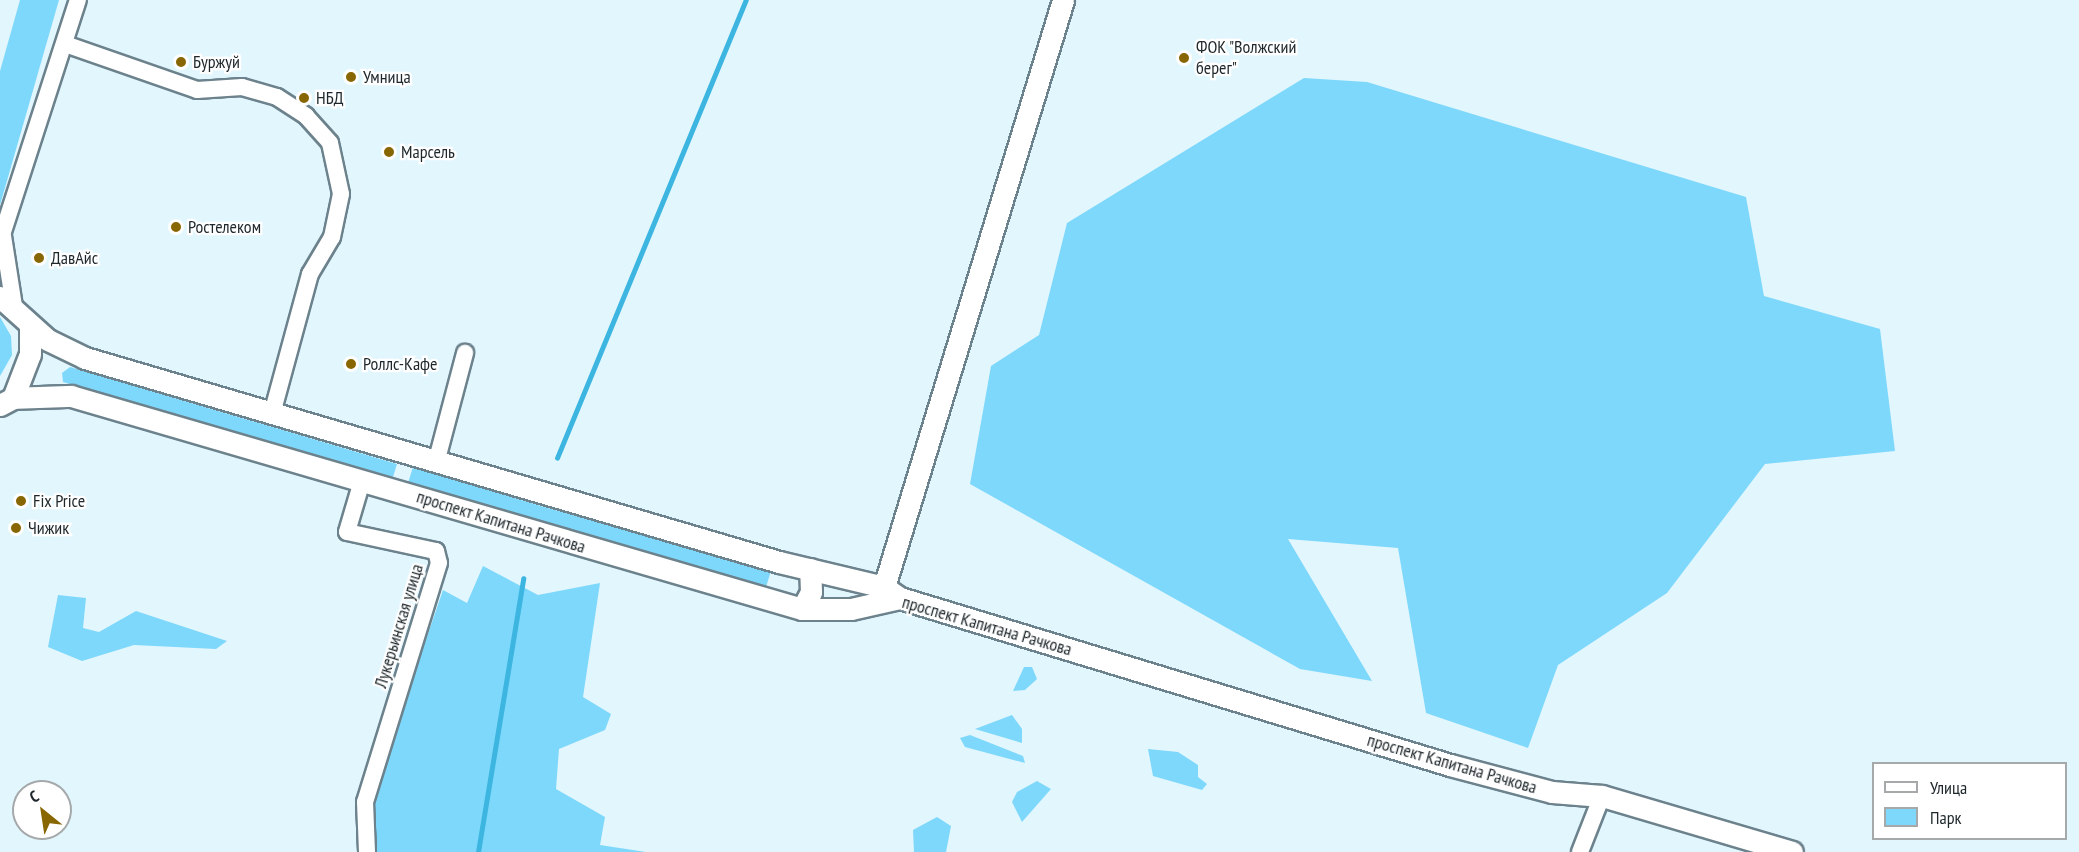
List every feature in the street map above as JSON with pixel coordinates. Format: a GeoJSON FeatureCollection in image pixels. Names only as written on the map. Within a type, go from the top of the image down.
{"type":"FeatureCollection","features":[{"type":"Feature","properties":{"kind":"street"},"geometry":{"type":"LineString","coordinates":[[78,0],[2,239],[7,301],[30,327],[85,358],[436,463],[892,592],[1063,0]]}},
{"type":"Feature","properties":{"kind":"street"},"geometry":{"type":"LineString","coordinates":[[65,45],[197,90],[242,87],[277,97],[306,116],[330,143],[340,194],[332,237],[310,274],[272,414]]}},
{"type":"Feature","properties":{"kind":"street"},"geometry":{"type":"LineString","coordinates":[[6,401],[30,354],[30,327]]}},
{"type":"Feature","properties":{"kind":"street"},"geometry":{"type":"LineString","coordinates":[[436,463],[465,353]]}},
{"type":"Feature","properties":{"kind":"street","name":"проспект Капитана Рачкова"},"geometry":{"type":"LineString","coordinates":[[6,401],[71,396],[802,609],[851,609],[892,592],[1450,765],[1552,792],[1602,796],[1792,852]]}},
{"type":"Feature","properties":{"kind":"street","name":"Лукерьинская улица"},"geometry":{"type":"LineString","coordinates":[[362,481],[348,532],[436,551],[439,563],[365,802],[367,852]]}},
{"type":"Feature","properties":{"kind":"street"},"geometry":{"type":"LineString","coordinates":[[802,609],[811,592],[810,569]]}},
{"type":"Feature","properties":{"kind":"street"},"geometry":{"type":"LineString","coordinates":[[1580,852],[1602,796]]}},
{"type":"Feature","properties":{"kind":"green space"},"geometry":{"type":"Polygon","coordinates":[[[20,0],[59,0],[0,205],[0,71],[20,0]]]}},
{"type":"Feature","properties":{"kind":"green space"},"geometry":{"type":"Polygon","coordinates":[[[1304,78],[1367,82],[1746,197],[1764,296],[1880,329],[1895,451],[1765,464],[1667,593],[1558,665],[1528,748],[1426,713],[1398,548],[1288,539],[1372,681],[1300,669],[970,484],[991,366],[1039,335],[1067,223],[1304,78]]]}},
{"type":"Feature","properties":{"kind":"green space"},"geometry":{"type":"Polygon","coordinates":[[[0,317],[11,336],[12,355],[0,376],[0,317]]]}},
{"type":"Feature","properties":{"kind":"green space"},"geometry":{"type":"Polygon","coordinates":[[[70,367],[397,464],[393,477],[63,382],[62,373],[70,367]]]}},
{"type":"Feature","properties":{"kind":"green space"},"geometry":{"type":"Polygon","coordinates":[[[413,467],[771,571],[766,587],[408,483],[413,467]]]}},
{"type":"Feature","properties":{"kind":"green space"},"geometry":{"type":"Polygon","coordinates":[[[483,566],[538,595],[600,583],[583,697],[611,714],[605,730],[559,749],[556,789],[605,817],[600,845],[646,852],[371,852],[368,809],[443,590],[467,603],[483,566]]]}},
{"type":"Feature","properties":{"kind":"green space"},"geometry":{"type":"Polygon","coordinates":[[[58,595],[86,598],[83,628],[99,632],[136,611],[227,641],[216,649],[134,645],[82,661],[48,647],[58,595]]]}},
{"type":"Feature","properties":{"kind":"green space"},"geometry":{"type":"Polygon","coordinates":[[[1024,667],[1032,667],[1037,679],[1025,690],[1013,691],[1024,667]]]}},
{"type":"Feature","properties":{"kind":"green space"},"geometry":{"type":"Polygon","coordinates":[[[1012,715],[1022,729],[1022,743],[975,729],[1012,715]]]}},
{"type":"Feature","properties":{"kind":"green space"},"geometry":{"type":"Polygon","coordinates":[[[970,735],[1023,756],[1025,763],[965,747],[960,738],[970,735]]]}},
{"type":"Feature","properties":{"kind":"green space"},"geometry":{"type":"Polygon","coordinates":[[[1148,749],[1178,752],[1198,765],[1198,777],[1207,784],[1202,790],[1153,776],[1148,749]]]}},
{"type":"Feature","properties":{"kind":"green space"},"geometry":{"type":"Polygon","coordinates":[[[1037,781],[1051,789],[1022,822],[1012,802],[1017,792],[1037,781]]]}},
{"type":"Feature","properties":{"kind":"green space"},"geometry":{"type":"Polygon","coordinates":[[[937,817],[951,826],[946,852],[914,852],[913,830],[937,817]]]}},
{"type":"Feature","properties":{"kind":"waterway"},"geometry":{"type":"LineString","coordinates":[[557,458],[746,0]]}},
{"type":"Feature","properties":{"kind":"waterway"},"geometry":{"type":"LineString","coordinates":[[478,852],[523,579]]}},
{"type":"Feature","properties":{"kind":"place","name":"ФОК \"Волжский берег\""},"geometry":{"type":"Point","coordinates":[1184,58]}},
{"type":"Feature","properties":{"kind":"place","name":"Буржуй"},"geometry":{"type":"Point","coordinates":[181,62]}},
{"type":"Feature","properties":{"kind":"place","name":"Умница"},"geometry":{"type":"Point","coordinates":[351,77]}},
{"type":"Feature","properties":{"kind":"place","name":"НБД"},"geometry":{"type":"Point","coordinates":[304,98]}},
{"type":"Feature","properties":{"kind":"place","name":"Марсель"},"geometry":{"type":"Point","coordinates":[389,152]}},
{"type":"Feature","properties":{"kind":"place","name":"Ростелеком"},"geometry":{"type":"Point","coordinates":[176,227]}},
{"type":"Feature","properties":{"kind":"place","name":"ДавАйс"},"geometry":{"type":"Point","coordinates":[39,258]}},
{"type":"Feature","properties":{"kind":"place","name":"Роллс-Кафе"},"geometry":{"type":"Point","coordinates":[351,364]}},
{"type":"Feature","properties":{"kind":"place","name":"Fix Price"},"geometry":{"type":"Point","coordinates":[21,501]}},
{"type":"Feature","properties":{"kind":"place","name":"Чижик"},"geometry":{"type":"Point","coordinates":[16,528]}}]}
